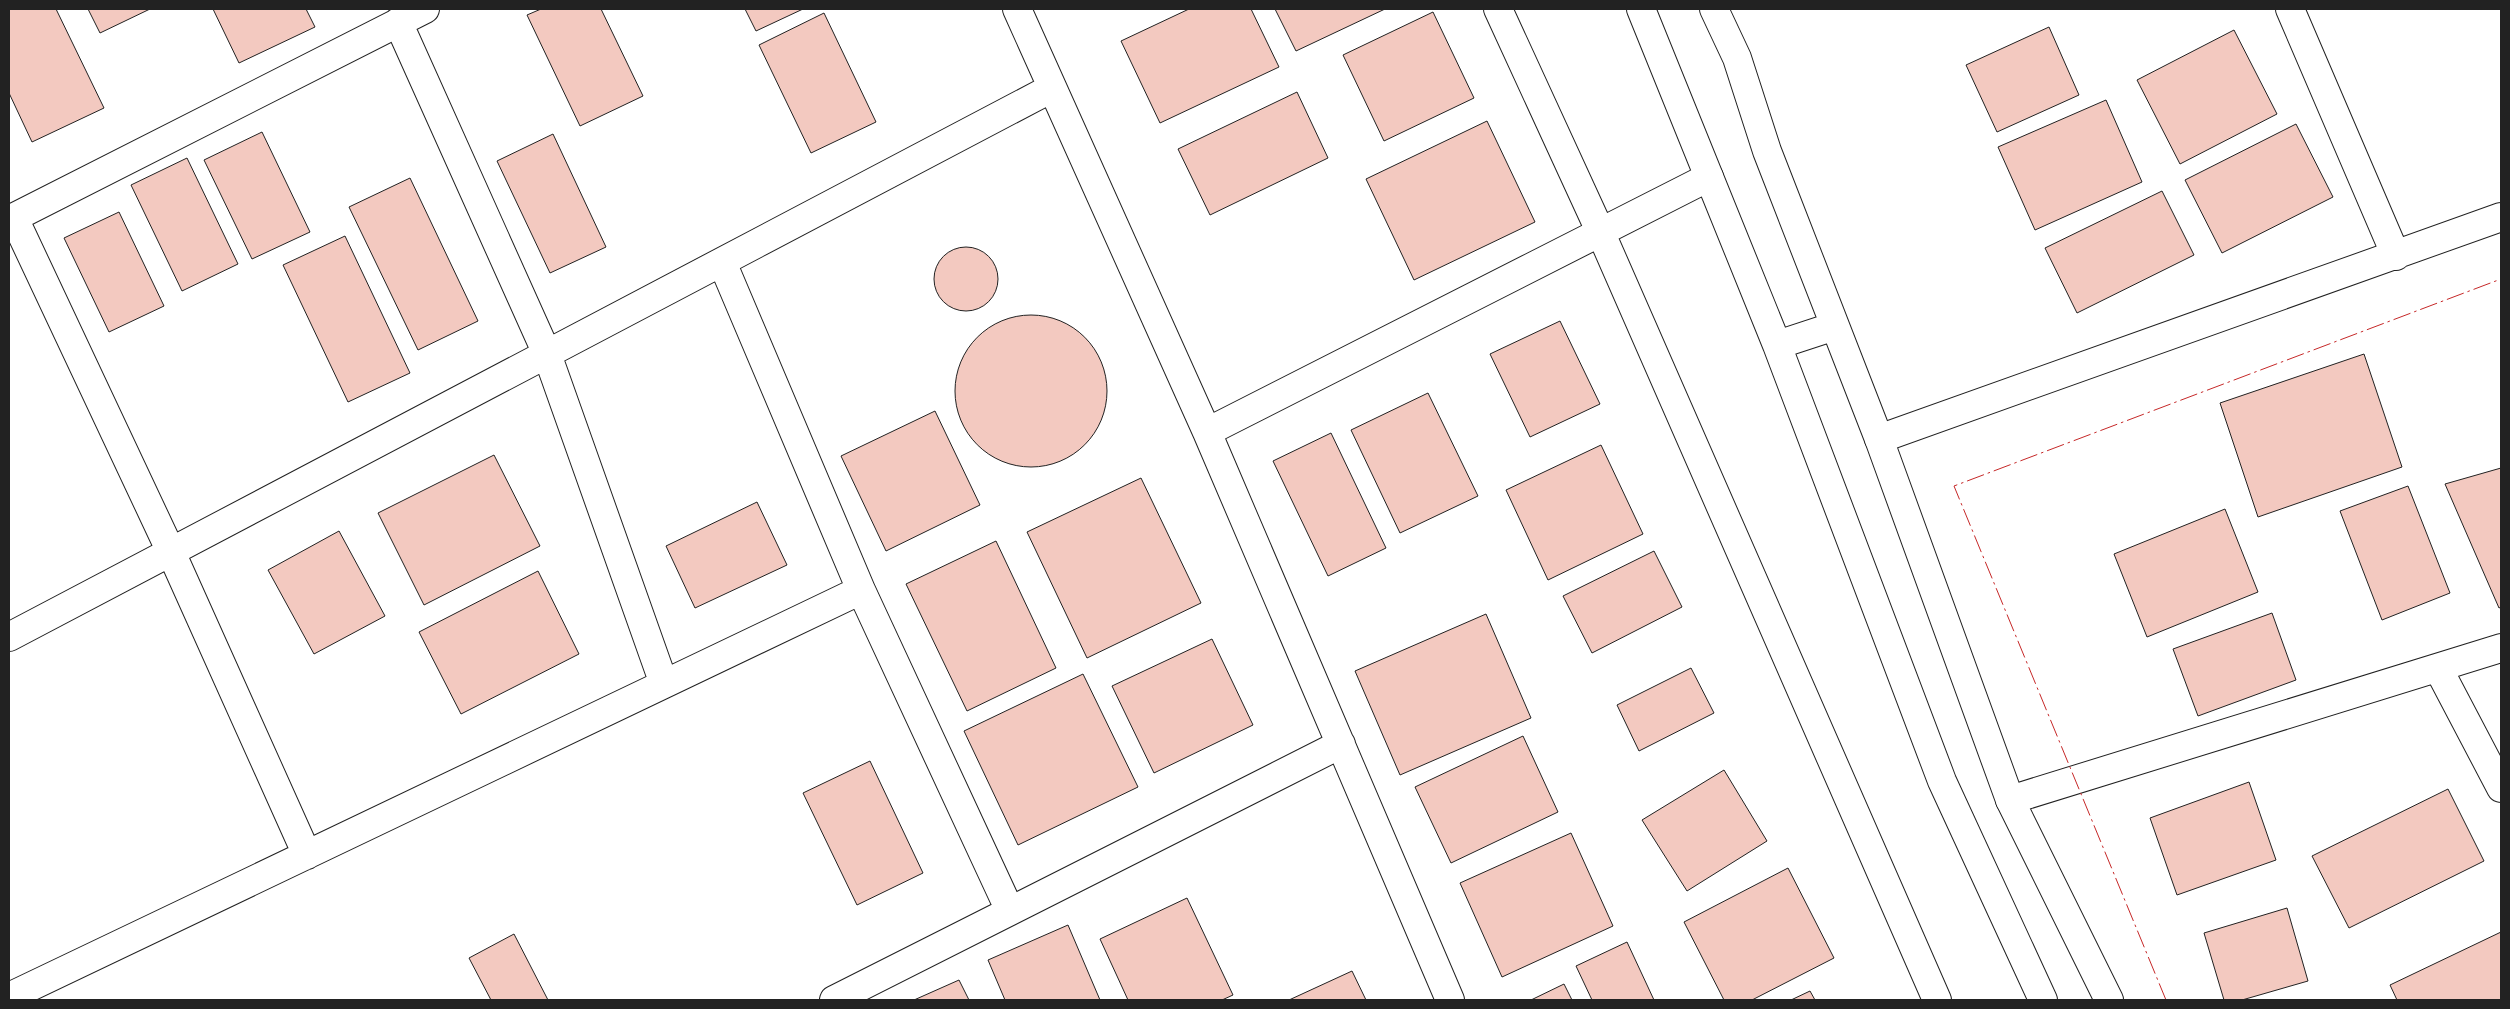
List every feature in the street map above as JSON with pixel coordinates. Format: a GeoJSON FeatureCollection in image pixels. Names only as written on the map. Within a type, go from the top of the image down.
{"type":"FeatureCollection","features":[{"type":"Feature","properties":{"kind":"street"},"geometry":{"type":"LineString","coordinates":[[307,855],[171,552],[11,219],[425,9]]}},
{"type":"Feature","properties":{"kind":"street"},"geometry":{"type":"LineString","coordinates":[[1016,9],[1207,432],[1450,1000]]}},
{"type":"Feature","properties":{"kind":"street"},"geometry":{"type":"LineString","coordinates":[[1498,9],[1600,231],[1937,1000]]}},
{"type":"Feature","properties":{"kind":"street"},"geometry":{"type":"LineString","coordinates":[[1641,9],[1777,345],[1942,781],[2043,1000]]}},
{"type":"Feature","properties":{"kind":"street"},"geometry":{"type":"LineString","coordinates":[[1714,9],[1737,58],[1766,151],[1879,439],[2010,800],[2109,1000]]}},
{"type":"Feature","properties":{"kind":"street"},"geometry":{"type":"LineString","coordinates":[[2290,9],[2396,256]]}},
{"type":"Feature","properties":{"kind":"street"},"geometry":{"type":"LineString","coordinates":[[398,22],[547,354],[664,684]]}},
{"type":"Feature","properties":{"kind":"street"},"geometry":{"type":"LineString","coordinates":[[9,637],[1052,88]]}},
{"type":"Feature","properties":{"kind":"street"},"geometry":{"type":"LineString","coordinates":[[1207,432],[1709,177]]}},
{"type":"Feature","properties":{"kind":"street"},"geometry":{"type":"LineString","coordinates":[[1879,439],[2501,217]]}},
{"type":"Feature","properties":{"kind":"street"},"geometry":{"type":"LineString","coordinates":[[722,262],[861,590],[1010,911]]}},
{"type":"Feature","properties":{"kind":"street"},"geometry":{"type":"LineString","coordinates":[[1777,345],[1835,326]]}},
{"type":"Feature","properties":{"kind":"street"},"geometry":{"type":"LineString","coordinates":[[9,997],[861,590]]}},
{"type":"Feature","properties":{"kind":"street"},"geometry":{"type":"LineString","coordinates":[[2010,800],[2501,648]]}},
{"type":"Feature","properties":{"kind":"street"},"geometry":{"type":"LineString","coordinates":[[2438,668],[2501,788]]}},
{"type":"Feature","properties":{"kind":"street"},"geometry":{"type":"LineString","coordinates":[[834,1000],[1341,744]]}},
{"type":"Feature","properties":{"kind":"building"},"geometry":{"type":"Polygon","coordinates":[[[9,9],[56,9],[104,108],[32,142],[9,93],[9,9]]]}},
{"type":"Feature","properties":{"kind":"building"},"geometry":{"type":"Polygon","coordinates":[[[88,9],[150,9],[100,33],[88,9]]]}},
{"type":"Feature","properties":{"kind":"building"},"geometry":{"type":"Polygon","coordinates":[[[213,9],[306,9],[315,27],[239,63],[213,9]]]}},
{"type":"Feature","properties":{"kind":"building"},"geometry":{"type":"Polygon","coordinates":[[[541,9],[601,9],[643,96],[580,126],[527,15],[541,9]]]}},
{"type":"Feature","properties":{"kind":"building"},"geometry":{"type":"Polygon","coordinates":[[[745,9],[803,9],[756,31],[745,9]]]}},
{"type":"Feature","properties":{"kind":"building"},"geometry":{"type":"Polygon","coordinates":[[[1189,9],[1251,9],[1279,67],[1160,123],[1121,41],[1189,9]]]}},
{"type":"Feature","properties":{"kind":"building"},"geometry":{"type":"Polygon","coordinates":[[[1275,9],[1385,9],[1296,51],[1275,9]]]}},
{"type":"Feature","properties":{"kind":"building"},"geometry":{"type":"Polygon","coordinates":[[[1433,12],[1474,98],[1384,141],[1343,55],[1433,12]]]}},
{"type":"Feature","properties":{"kind":"building"},"geometry":{"type":"Polygon","coordinates":[[[824,13],[876,122],[811,153],[759,45],[824,13]]]}},
{"type":"Feature","properties":{"kind":"building"},"geometry":{"type":"Polygon","coordinates":[[[2049,27],[2079,95],[1997,132],[1966,65],[2049,27]]]}},
{"type":"Feature","properties":{"kind":"building"},"geometry":{"type":"Polygon","coordinates":[[[2234,30],[2277,114],[2180,164],[2137,80],[2234,30]]]}},
{"type":"Feature","properties":{"kind":"building"},"geometry":{"type":"Polygon","coordinates":[[[1297,92],[1328,158],[1210,215],[1178,149],[1297,92]]]}},
{"type":"Feature","properties":{"kind":"building"},"geometry":{"type":"Polygon","coordinates":[[[2106,100],[2142,182],[2035,230],[1998,147],[2106,100]]]}},
{"type":"Feature","properties":{"kind":"building"},"geometry":{"type":"Polygon","coordinates":[[[1487,121],[1535,222],[1414,280],[1366,179],[1487,121]]]}},
{"type":"Feature","properties":{"kind":"building"},"geometry":{"type":"Polygon","coordinates":[[[2296,124],[2333,197],[2222,253],[2185,180],[2296,124]]]}},
{"type":"Feature","properties":{"kind":"building"},"geometry":{"type":"Polygon","coordinates":[[[262,132],[310,232],[252,259],[204,160],[262,132]]]}},
{"type":"Feature","properties":{"kind":"building"},"geometry":{"type":"Polygon","coordinates":[[[553,134],[606,247],[550,273],[497,161],[553,134]]]}},
{"type":"Feature","properties":{"kind":"building"},"geometry":{"type":"Polygon","coordinates":[[[187,158],[238,264],[182,291],[131,185],[187,158]]]}},
{"type":"Feature","properties":{"kind":"building"},"geometry":{"type":"Polygon","coordinates":[[[410,178],[478,321],[418,350],[349,207],[410,178]]]}},
{"type":"Feature","properties":{"kind":"building"},"geometry":{"type":"Polygon","coordinates":[[[2162,191],[2194,255],[2077,313],[2045,248],[2162,191]]]}},
{"type":"Feature","properties":{"kind":"building"},"geometry":{"type":"Polygon","coordinates":[[[119,212],[164,306],[109,332],[64,238],[119,212]]]}},
{"type":"Feature","properties":{"kind":"building"},"geometry":{"type":"Polygon","coordinates":[[[345,236],[410,373],[348,402],[283,265],[345,236]]]}},
{"type":"Feature","properties":{"kind":"building"},"geometry":{"type":"Polygon","coordinates":[[[960,247],[972,247],[989,256],[996,267],[998,279],[996,291],[989,302],[972,311],[960,311],[948,306],[939,297],[934,285],[934,273],[939,261],[948,252],[960,247]]]}},
{"type":"Feature","properties":{"kind":"building"},"geometry":{"type":"Polygon","coordinates":[[[1031,315],[1060,321],[1073,328],[1084,338],[1094,349],[1101,362],[1107,391],[1101,420],[1094,433],[1084,444],[1073,454],[1060,461],[1031,467],[1002,461],[989,454],[978,444],[968,433],[961,420],[955,391],[961,362],[968,349],[978,338],[989,328],[1002,321],[1031,315]]]}},
{"type":"Feature","properties":{"kind":"building"},"geometry":{"type":"Polygon","coordinates":[[[1560,321],[1600,404],[1530,437],[1490,354],[1560,321]]]}},
{"type":"Feature","properties":{"kind":"building"},"geometry":{"type":"Polygon","coordinates":[[[2364,354],[2402,467],[2258,517],[2220,403],[2364,354]]]}},
{"type":"Feature","properties":{"kind":"building"},"geometry":{"type":"Polygon","coordinates":[[[1428,393],[1478,496],[1400,533],[1351,430],[1428,393]]]}},
{"type":"Feature","properties":{"kind":"building"},"geometry":{"type":"Polygon","coordinates":[[[935,411],[980,505],[886,551],[841,456],[935,411]]]}},
{"type":"Feature","properties":{"kind":"building"},"geometry":{"type":"Polygon","coordinates":[[[1331,433],[1386,548],[1328,576],[1273,461],[1331,433]]]}},
{"type":"Feature","properties":{"kind":"building"},"geometry":{"type":"Polygon","coordinates":[[[1601,445],[1643,534],[1548,580],[1506,490],[1601,445]]]}},
{"type":"Feature","properties":{"kind":"building"},"geometry":{"type":"Polygon","coordinates":[[[494,455],[540,546],[424,605],[378,513],[494,455]]]}},
{"type":"Feature","properties":{"kind":"building"},"geometry":{"type":"Polygon","coordinates":[[[2501,468],[2501,607],[2499,608],[2445,484],[2501,468]]]}},
{"type":"Feature","properties":{"kind":"building"},"geometry":{"type":"Polygon","coordinates":[[[1141,478],[1201,603],[1087,658],[1027,532],[1141,478]]]}},
{"type":"Feature","properties":{"kind":"building"},"geometry":{"type":"Polygon","coordinates":[[[2408,486],[2450,593],[2382,620],[2340,511],[2408,486]]]}},
{"type":"Feature","properties":{"kind":"building"},"geometry":{"type":"Polygon","coordinates":[[[757,502],[787,565],[695,608],[666,546],[757,502]]]}},
{"type":"Feature","properties":{"kind":"building"},"geometry":{"type":"Polygon","coordinates":[[[2225,509],[2258,592],[2147,637],[2114,554],[2225,509]]]}},
{"type":"Feature","properties":{"kind":"building"},"geometry":{"type":"Polygon","coordinates":[[[339,531],[385,616],[314,654],[268,570],[339,531]]]}},
{"type":"Feature","properties":{"kind":"building"},"geometry":{"type":"Polygon","coordinates":[[[996,541],[1056,668],[967,711],[906,584],[996,541]]]}},
{"type":"Feature","properties":{"kind":"building"},"geometry":{"type":"Polygon","coordinates":[[[1654,551],[1682,607],[1592,653],[1563,596],[1654,551]]]}},
{"type":"Feature","properties":{"kind":"building"},"geometry":{"type":"Polygon","coordinates":[[[538,571],[579,654],[461,714],[419,632],[538,571]]]}},
{"type":"Feature","properties":{"kind":"building"},"geometry":{"type":"Polygon","coordinates":[[[2272,613],[2296,680],[2198,716],[2173,649],[2272,613]]]}},
{"type":"Feature","properties":{"kind":"building"},"geometry":{"type":"Polygon","coordinates":[[[1486,614],[1531,718],[1400,775],[1355,671],[1486,614]]]}},
{"type":"Feature","properties":{"kind":"building"},"geometry":{"type":"Polygon","coordinates":[[[1212,639],[1253,725],[1154,773],[1112,686],[1212,639]]]}},
{"type":"Feature","properties":{"kind":"building"},"geometry":{"type":"Polygon","coordinates":[[[1691,668],[1714,713],[1639,751],[1617,705],[1691,668]]]}},
{"type":"Feature","properties":{"kind":"building"},"geometry":{"type":"Polygon","coordinates":[[[1083,674],[1138,787],[1018,845],[964,731],[1083,674]]]}},
{"type":"Feature","properties":{"kind":"building"},"geometry":{"type":"Polygon","coordinates":[[[1523,736],[1558,812],[1451,863],[1415,787],[1523,736]]]}},
{"type":"Feature","properties":{"kind":"building"},"geometry":{"type":"Polygon","coordinates":[[[870,761],[923,873],[857,905],[803,793],[870,761]]]}},
{"type":"Feature","properties":{"kind":"building"},"geometry":{"type":"Polygon","coordinates":[[[1724,770],[1767,841],[1687,891],[1642,820],[1724,770]]]}},
{"type":"Feature","properties":{"kind":"building"},"geometry":{"type":"Polygon","coordinates":[[[2249,782],[2276,860],[2177,895],[2150,818],[2249,782]]]}},
{"type":"Feature","properties":{"kind":"building"},"geometry":{"type":"Polygon","coordinates":[[[2448,789],[2484,861],[2349,928],[2312,856],[2448,789]]]}},
{"type":"Feature","properties":{"kind":"building"},"geometry":{"type":"Polygon","coordinates":[[[1571,833],[1613,926],[1502,977],[1460,883],[1571,833]]]}},
{"type":"Feature","properties":{"kind":"building"},"geometry":{"type":"Polygon","coordinates":[[[1788,868],[1834,958],[1752,1000],[1724,1000],[1684,922],[1788,868]]]}},
{"type":"Feature","properties":{"kind":"building"},"geometry":{"type":"Polygon","coordinates":[[[1187,898],[1233,995],[1222,1000],[1128,1000],[1100,939],[1187,898]]]}},
{"type":"Feature","properties":{"kind":"building"},"geometry":{"type":"Polygon","coordinates":[[[2287,908],[2308,981],[2242,1000],[2224,1000],[2204,933],[2287,908]]]}},
{"type":"Feature","properties":{"kind":"building"},"geometry":{"type":"Polygon","coordinates":[[[1068,925],[1100,1000],[1005,1000],[988,960],[1068,925]]]}},
{"type":"Feature","properties":{"kind":"building"},"geometry":{"type":"Polygon","coordinates":[[[2501,932],[2501,1000],[2397,1000],[2390,985],[2501,932]]]}},
{"type":"Feature","properties":{"kind":"building"},"geometry":{"type":"Polygon","coordinates":[[[514,934],[548,1000],[491,1000],[469,958],[514,934]]]}},
{"type":"Feature","properties":{"kind":"building"},"geometry":{"type":"Polygon","coordinates":[[[1627,942],[1654,1000],[1592,1000],[1576,966],[1627,942]]]}},
{"type":"Feature","properties":{"kind":"building"},"geometry":{"type":"Polygon","coordinates":[[[1352,971],[1366,1000],[1289,1000],[1352,971]]]}},
{"type":"Feature","properties":{"kind":"building"},"geometry":{"type":"Polygon","coordinates":[[[959,980],[969,1000],[914,1000],[959,980]]]}},
{"type":"Feature","properties":{"kind":"building"},"geometry":{"type":"Polygon","coordinates":[[[1564,984],[1572,1000],[1531,1000],[1564,984]]]}},
{"type":"Feature","properties":{"kind":"building"},"geometry":{"type":"Polygon","coordinates":[[[1810,991],[1815,1000],[1791,1000],[1810,991]]]}},
{"type":"Feature","properties":{"kind":"power"},"geometry":{"type":"LineString","coordinates":[[2166,1000],[1954,486],[2501,279]]}}]}
